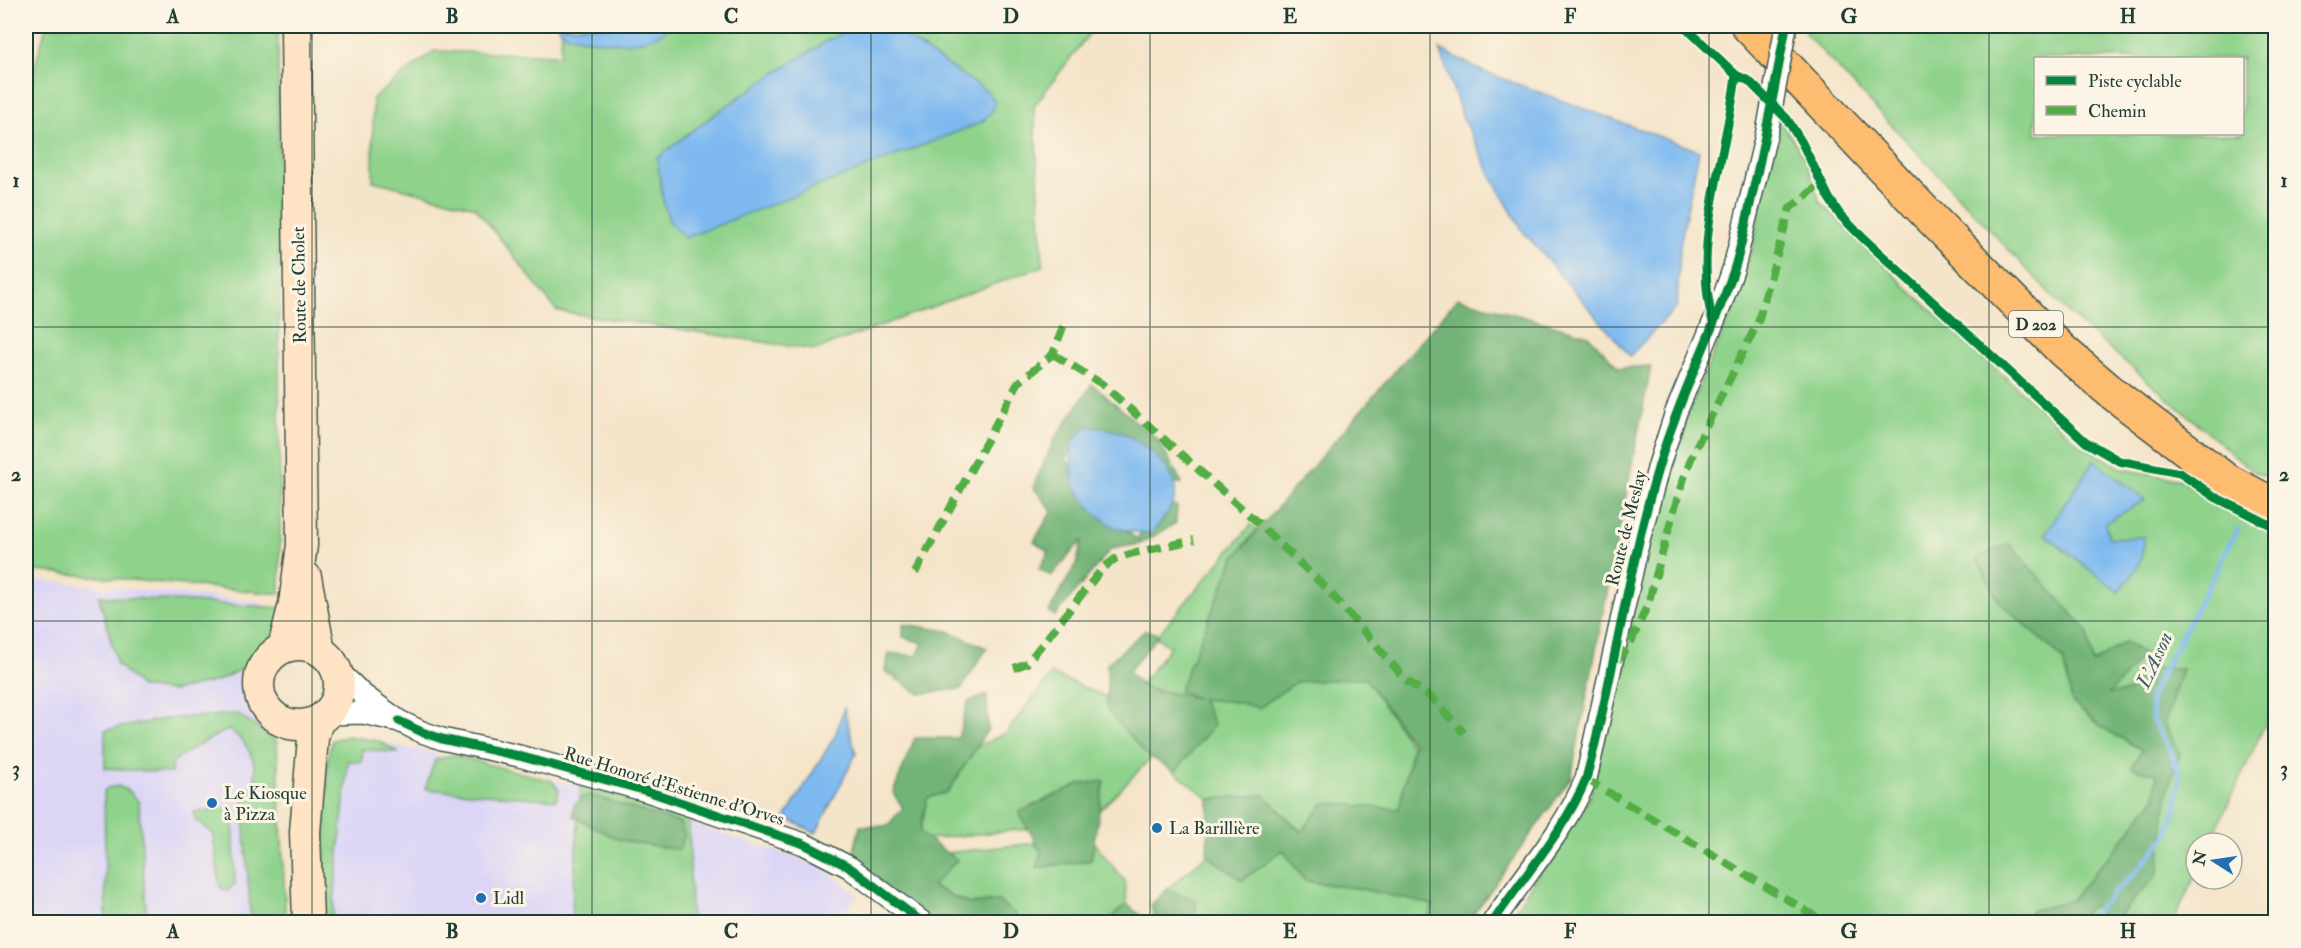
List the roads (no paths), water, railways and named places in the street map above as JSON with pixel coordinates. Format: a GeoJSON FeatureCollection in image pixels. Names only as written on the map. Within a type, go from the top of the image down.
{"type":"FeatureCollection","features":[{"type":"Feature","properties":{"kind":"main road","name":"Route de Cholet"},"geometry":{"type":"LineString","coordinates":[[284,648],[294,604],[302,545],[296,26]]}},
{"type":"Feature","properties":{"kind":"main road","name":"D 202"},"geometry":{"type":"LineString","coordinates":[[1748,26],[1934,221],[2063,351],[2111,392],[2226,480],[2276,506]]}},
{"type":"Feature","properties":{"kind":"main road","name":"Route de Cholet"},"geometry":{"type":"LineString","coordinates":[[302,545],[328,660]]}},
{"type":"Feature","properties":{"kind":"main road"},"geometry":{"type":"LineString","coordinates":[[308,922],[305,832],[314,738],[323,717],[335,704],[339,693],[339,681],[328,660],[302,645],[284,648],[267,660],[259,681],[259,693],[268,711],[281,722],[300,726],[323,717]]}},
{"type":"Feature","properties":{"kind":"main road"},"geometry":{"type":"LineString","coordinates":[[281,722],[294,767],[305,832]]}},
{"type":"Feature","properties":{"kind":"street","name":"Route de Meslay"},"geometry":{"type":"LineString","coordinates":[[1493,922],[1555,837],[1580,795],[1586,779],[1639,540],[1659,465],[1676,412],[1734,267],[1768,127],[1786,26]]}},
{"type":"Feature","properties":{"kind":"street","name":"Rue Honoré d'Estienne d'Orves"},"geometry":{"type":"LineString","coordinates":[[328,660],[363,694],[399,721],[422,732],[647,791],[804,844],[849,867],[922,922]]}},
{"type":"Feature","properties":{"kind":"street","name":"Rue Honoré d'Estienne d'Orves"},"geometry":{"type":"LineString","coordinates":[[323,717],[363,713],[399,721]]}},
{"type":"Feature","properties":{"kind":"water"},"geometry":{"type":"Polygon","coordinates":[[[558,26],[671,26],[651,38],[616,43],[570,36],[558,26]]]}},
{"type":"Feature","properties":{"kind":"water"},"geometry":{"type":"Polygon","coordinates":[[[861,26],[884,27],[898,32],[988,92],[995,102],[993,110],[982,122],[685,238],[670,223],[663,201],[657,158],[766,79],[832,38],[861,26]]]}},
{"type":"Feature","properties":{"kind":"water"},"geometry":{"type":"Polygon","coordinates":[[[1440,49],[1482,71],[1699,151],[1680,245],[1677,307],[1630,356],[1522,230],[1493,180],[1461,113],[1440,49]]]}},
{"type":"Feature","properties":{"kind":"water"},"geometry":{"type":"Polygon","coordinates":[[[1087,426],[1114,430],[1133,438],[1161,461],[1168,470],[1175,489],[1174,501],[1152,533],[1131,532],[1113,527],[1092,510],[1074,485],[1071,459],[1073,440],[1087,426]]]}},
{"type":"Feature","properties":{"kind":"water"},"geometry":{"type":"Polygon","coordinates":[[[2094,460],[2145,500],[2105,523],[2109,538],[2144,537],[2144,545],[2137,567],[2118,592],[2045,534],[2094,460]]]}},
{"type":"Feature","properties":{"kind":"water"},"geometry":{"type":"Polygon","coordinates":[[[844,708],[856,754],[816,833],[785,818],[835,736],[844,708]]]}},
{"type":"Feature","properties":{"kind":"waterway","name":"L'Asson"},"geometry":{"type":"LineString","coordinates":[[2270,472],[2276,466]]}},
{"type":"Feature","properties":{"kind":"waterway","name":"L'Asson"},"geometry":{"type":"LineString","coordinates":[[2088,922],[2101,905],[2138,870],[2168,834],[2176,807],[2180,776],[2170,750],[2153,721],[2150,696],[2238,529]]}},
{"type":"Feature","properties":{"kind":"place","name":"Le Kiosque à Pizza"},"geometry":{"type":"Point","coordinates":[212,803]}},
{"type":"Feature","properties":{"kind":"place","name":"La Barillière"},"geometry":{"type":"Point","coordinates":[1157,828]}},
{"type":"Feature","properties":{"kind":"place","name":"Lidl"},"geometry":{"type":"Point","coordinates":[481,898]}}]}
